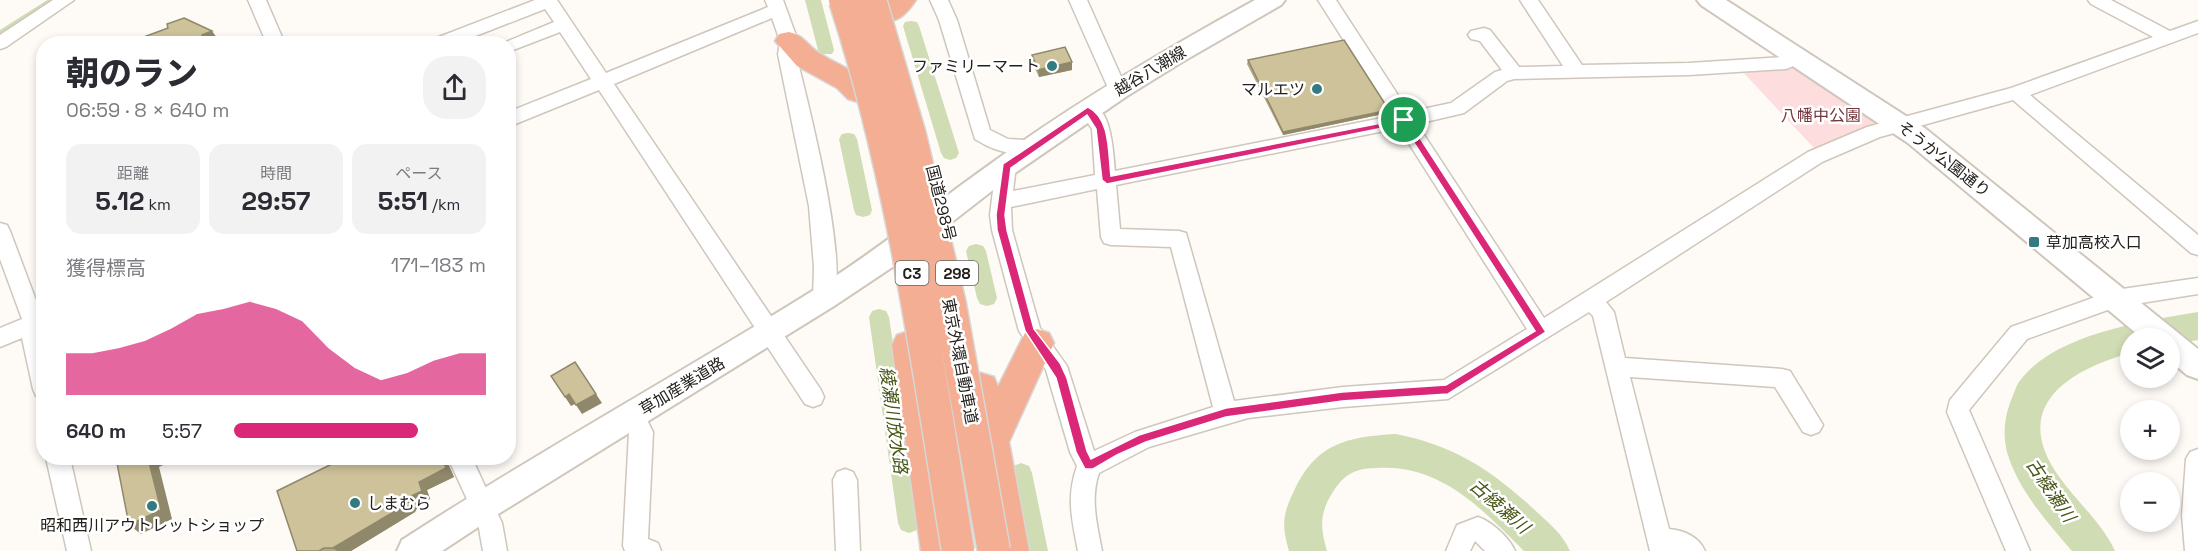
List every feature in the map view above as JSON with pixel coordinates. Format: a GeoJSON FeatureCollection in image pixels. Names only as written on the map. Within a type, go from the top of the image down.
{"type":"FeatureCollection","features":[{"type":"Feature","properties":{"kind":"highway"},"geometry":{"type":"LineString","coordinates":[[832,0],[858,92],[879,180],[893,252],[940,547]]}},
{"type":"Feature","properties":{"kind":"highway","name":"東京外環自動車道"},"geometry":{"type":"LineString","coordinates":[[845,0],[869,80],[912,269],[927,353],[940,547]]}},
{"type":"Feature","properties":{"kind":"highway","name":"東京外環自動車道"},"geometry":{"type":"LineString","coordinates":[[886,3],[910,136],[938,251],[971,415],[994,551]]}},
{"type":"Feature","properties":{"kind":"highway","name":"国道298号"},"geometry":{"type":"LineString","coordinates":[[886,3],[945,213],[991,441],[1010,551]]}},
{"type":"Feature","properties":{"kind":"highway"},"geometry":{"type":"LineString","coordinates":[[789,41],[807,59],[847,81],[858,92]]}},
{"type":"Feature","properties":{"kind":"highway"},"geometry":{"type":"LineString","coordinates":[[991,441],[1037,343]]}},
{"type":"Feature","properties":{"kind":"main road","name":"越谷八潮線"},"geometry":{"type":"LineString","coordinates":[[945,213],[1006,166],[1118,90],[1273,0]]}},
{"type":"Feature","properties":{"kind":"main road","name":"そうか公園通り"},"geometry":{"type":"LineString","coordinates":[[1708,0],[1899,124],[1947,159],[2150,328]]}},
{"type":"Feature","properties":{"kind":"main road","name":"草加産業道路"},"geometry":{"type":"LineString","coordinates":[[414,551],[483,505],[824,298],[893,252],[945,213]]}},
{"type":"Feature","properties":{"kind":"main road"},"geometry":{"type":"LineString","coordinates":[[2180,352],[2196,365]]}},
{"type":"Feature","properties":{"kind":"street"},"geometry":{"type":"LineString","coordinates":[[0,43],[65,0]]}},
{"type":"Feature","properties":{"kind":"street"},"geometry":{"type":"LineString","coordinates":[[257,0],[273,36]]}},
{"type":"Feature","properties":{"kind":"street"},"geometry":{"type":"LineString","coordinates":[[939,0],[948,20],[982,134],[996,144],[1009,147],[1036,146]]}},
{"type":"Feature","properties":{"kind":"street"},"geometry":{"type":"LineString","coordinates":[[1078,0],[1118,90]]}},
{"type":"Feature","properties":{"kind":"street"},"geometry":{"type":"LineString","coordinates":[[1326,0],[1541,332]]}},
{"type":"Feature","properties":{"kind":"street"},"geometry":{"type":"LineString","coordinates":[[1529,0],[1576,71]]}},
{"type":"Feature","properties":{"kind":"street"},"geometry":{"type":"LineString","coordinates":[[2097,0],[2170,38]]}},
{"type":"Feature","properties":{"kind":"street"},"geometry":{"type":"LineString","coordinates":[[458,36],[548,1],[813,397]]}},
{"type":"Feature","properties":{"kind":"street"},"geometry":{"type":"LineString","coordinates":[[516,117],[775,5],[789,41],[787,54],[812,164],[824,236],[826,259],[824,298]]}},
{"type":"Feature","properties":{"kind":"street"},"geometry":{"type":"LineString","coordinates":[[516,43],[564,24]]}},
{"type":"Feature","properties":{"kind":"street"},"geometry":{"type":"LineString","coordinates":[[1090,551],[1082,510],[1082,487],[1089,466],[1143,438],[1226,413],[1342,397],[1448,389],[1815,157],[1899,124],[2016,93],[2198,27]]}},
{"type":"Feature","properties":{"kind":"street"},"geometry":{"type":"LineString","coordinates":[[1477,35],[1484,34],[1514,74]]}},
{"type":"Feature","properties":{"kind":"street"},"geometry":{"type":"LineString","coordinates":[[1002,201],[1457,108],[1501,76],[1576,71],[1689,69],[1786,63],[1797,58]]}},
{"type":"Feature","properties":{"kind":"street"},"geometry":{"type":"LineString","coordinates":[[2016,93],[2198,247]]}},
{"type":"Feature","properties":{"kind":"street"},"geometry":{"type":"LineString","coordinates":[[1088,110],[1101,129],[1111,237],[1179,239],[1226,413]]}},
{"type":"Feature","properties":{"kind":"street"},"geometry":{"type":"LineString","coordinates":[[1006,166],[1000,215],[1002,230],[1030,331],[1062,378],[1082,452],[1089,466]]}},
{"type":"Feature","properties":{"kind":"street"},"geometry":{"type":"LineString","coordinates":[[0,231],[36,314]]}},
{"type":"Feature","properties":{"kind":"street"},"geometry":{"type":"LineString","coordinates":[[2018,551],[1958,412],[1958,407],[2019,333],[2121,304],[2198,286]]}},
{"type":"Feature","properties":{"kind":"street"},"geometry":{"type":"LineString","coordinates":[[1590,300],[1603,312],[1661,545],[1678,541],[1692,551]]}},
{"type":"Feature","properties":{"kind":"street"},"geometry":{"type":"LineString","coordinates":[[0,338],[36,322]]}},
{"type":"Feature","properties":{"kind":"street"},"geometry":{"type":"LineString","coordinates":[[36,326],[32,332],[36,351]]}},
{"type":"Feature","properties":{"kind":"street"},"geometry":{"type":"LineString","coordinates":[[1617,367],[1782,378],[1811,425]]}},
{"type":"Feature","properties":{"kind":"street"},"geometry":{"type":"LineString","coordinates":[[633,415],[641,432],[635,546],[649,551]]}},
{"type":"Feature","properties":{"kind":"street"},"geometry":{"type":"LineString","coordinates":[[2198,459],[2194,515],[2198,551]]}},
{"type":"Feature","properties":{"kind":"street"},"geometry":{"type":"LineString","coordinates":[[60,465],[79,551]]}},
{"type":"Feature","properties":{"kind":"street"},"geometry":{"type":"LineString","coordinates":[[463,465],[490,522],[495,551]]}},
{"type":"Feature","properties":{"kind":"street"},"geometry":{"type":"LineString","coordinates":[[845,480],[848,551]]}},
{"type":"Feature","properties":{"kind":"street"},"geometry":{"type":"LineString","coordinates":[[1458,551],[1466,533],[1478,528],[1503,551]]}},
{"type":"Feature","properties":{"kind":"green space","name":"八幡中公園"},"geometry":{"type":"Polygon","coordinates":[[[1799,66],[1873,115],[1875,123],[1815,149],[1741,70],[1799,66]]]}},
{"type":"Feature","properties":{"kind":"building"},"geometry":{"type":"Polygon","coordinates":[[[184,18],[212,31],[202,36],[146,36],[168,28],[167,24],[184,18]]]}},
{"type":"Feature","properties":{"kind":"building","name":"マルエツ"},"geometry":{"type":"Polygon","coordinates":[[[1344,40],[1389,110],[1283,132],[1248,60],[1344,40]]]}},
{"type":"Feature","properties":{"kind":"building"},"geometry":{"type":"Polygon","coordinates":[[[1065,47],[1072,62],[1038,70],[1032,55],[1065,47]]]}},
{"type":"Feature","properties":{"kind":"building"},"geometry":{"type":"Polygon","coordinates":[[[575,362],[596,394],[576,405],[569,394],[565,397],[551,376],[575,362]]]}},
{"type":"Feature","properties":{"kind":"building"},"geometry":{"type":"Polygon","coordinates":[[[117,465],[150,465],[161,510],[129,525],[117,465]]]}},
{"type":"Feature","properties":{"kind":"building","name":"しまむら"},"geometry":{"type":"Polygon","coordinates":[[[330,465],[445,465],[446,468],[419,482],[422,491],[409,497],[407,504],[333,548],[324,548],[319,551],[297,551],[277,491],[330,465]]]}},
{"type":"Feature","properties":{"kind":"waterway"},"geometry":{"type":"LineString","coordinates":[[0,33],[52,0]]}},
{"type":"Feature","properties":{"kind":"waterway","name":"綾瀬川放水路"},"geometry":{"type":"LineString","coordinates":[[813,0],[826,50]]}},
{"type":"Feature","properties":{"kind":"waterway","name":"綾瀬川放水路"},"geometry":{"type":"LineString","coordinates":[[911,26],[950,153]]}},
{"type":"Feature","properties":{"kind":"waterway","name":"綾瀬川放水路"},"geometry":{"type":"LineString","coordinates":[[848,139],[863,210]]}},
{"type":"Feature","properties":{"kind":"waterway","name":"綾瀬川放水路"},"geometry":{"type":"LineString","coordinates":[[976,251],[987,298]]}},
{"type":"Feature","properties":{"kind":"waterway","name":"綾瀬川放水路"},"geometry":{"type":"LineString","coordinates":[[879,317],[909,523]]}},
{"type":"Feature","properties":{"kind":"waterway","name":"古綾瀬川"},"geometry":{"type":"LineString","coordinates":[[2096,551],[2045,489],[2029,462],[2025,450],[2022,418],[2032,393],[2051,373],[2078,357],[2108,345],[2198,326]]}},
{"type":"Feature","properties":{"kind":"waterway","name":"古綾瀬川"},"geometry":{"type":"LineString","coordinates":[[1308,551],[1302,530],[1303,518],[1313,491],[1328,469],[1354,454],[1395,451],[1421,455],[1469,478],[1491,495],[1551,551]]}},
{"type":"Feature","properties":{"kind":"waterway","name":"綾瀬川放水路"},"geometry":{"type":"LineString","coordinates":[[1021,473],[1036,551]]}},
{"type":"Feature","properties":{"kind":"place","name":"ファミリーマート"},"geometry":{"type":"Point","coordinates":[1052,66]}},
{"type":"Feature","properties":{"kind":"place","name":"マルエツ"},"geometry":{"type":"Point","coordinates":[1317,89]}},
{"type":"Feature","properties":{"kind":"place","name":"草加高校入口"},"geometry":{"type":"Point","coordinates":[2034,242]}},
{"type":"Feature","properties":{"kind":"place","name":"しまむら"},"geometry":{"type":"Point","coordinates":[355,503]}},
{"type":"Feature","properties":{"kind":"place","name":"昭和西川アウトレットショップ"},"geometry":{"type":"Point","coordinates":[152,506]}},
{"type":"Feature","properties":{"kind":"route"},"geometry":{"type":"LineString","coordinates":[[1088,110],[1101,129],[1107,180],[1404,120],[1541,332],[1448,389],[1342,397],[1248,408],[1143,438],[1089,466],[1082,452],[1062,378],[1030,331],[1002,230],[1000,215],[1006,166],[1088,110]]}}]}
